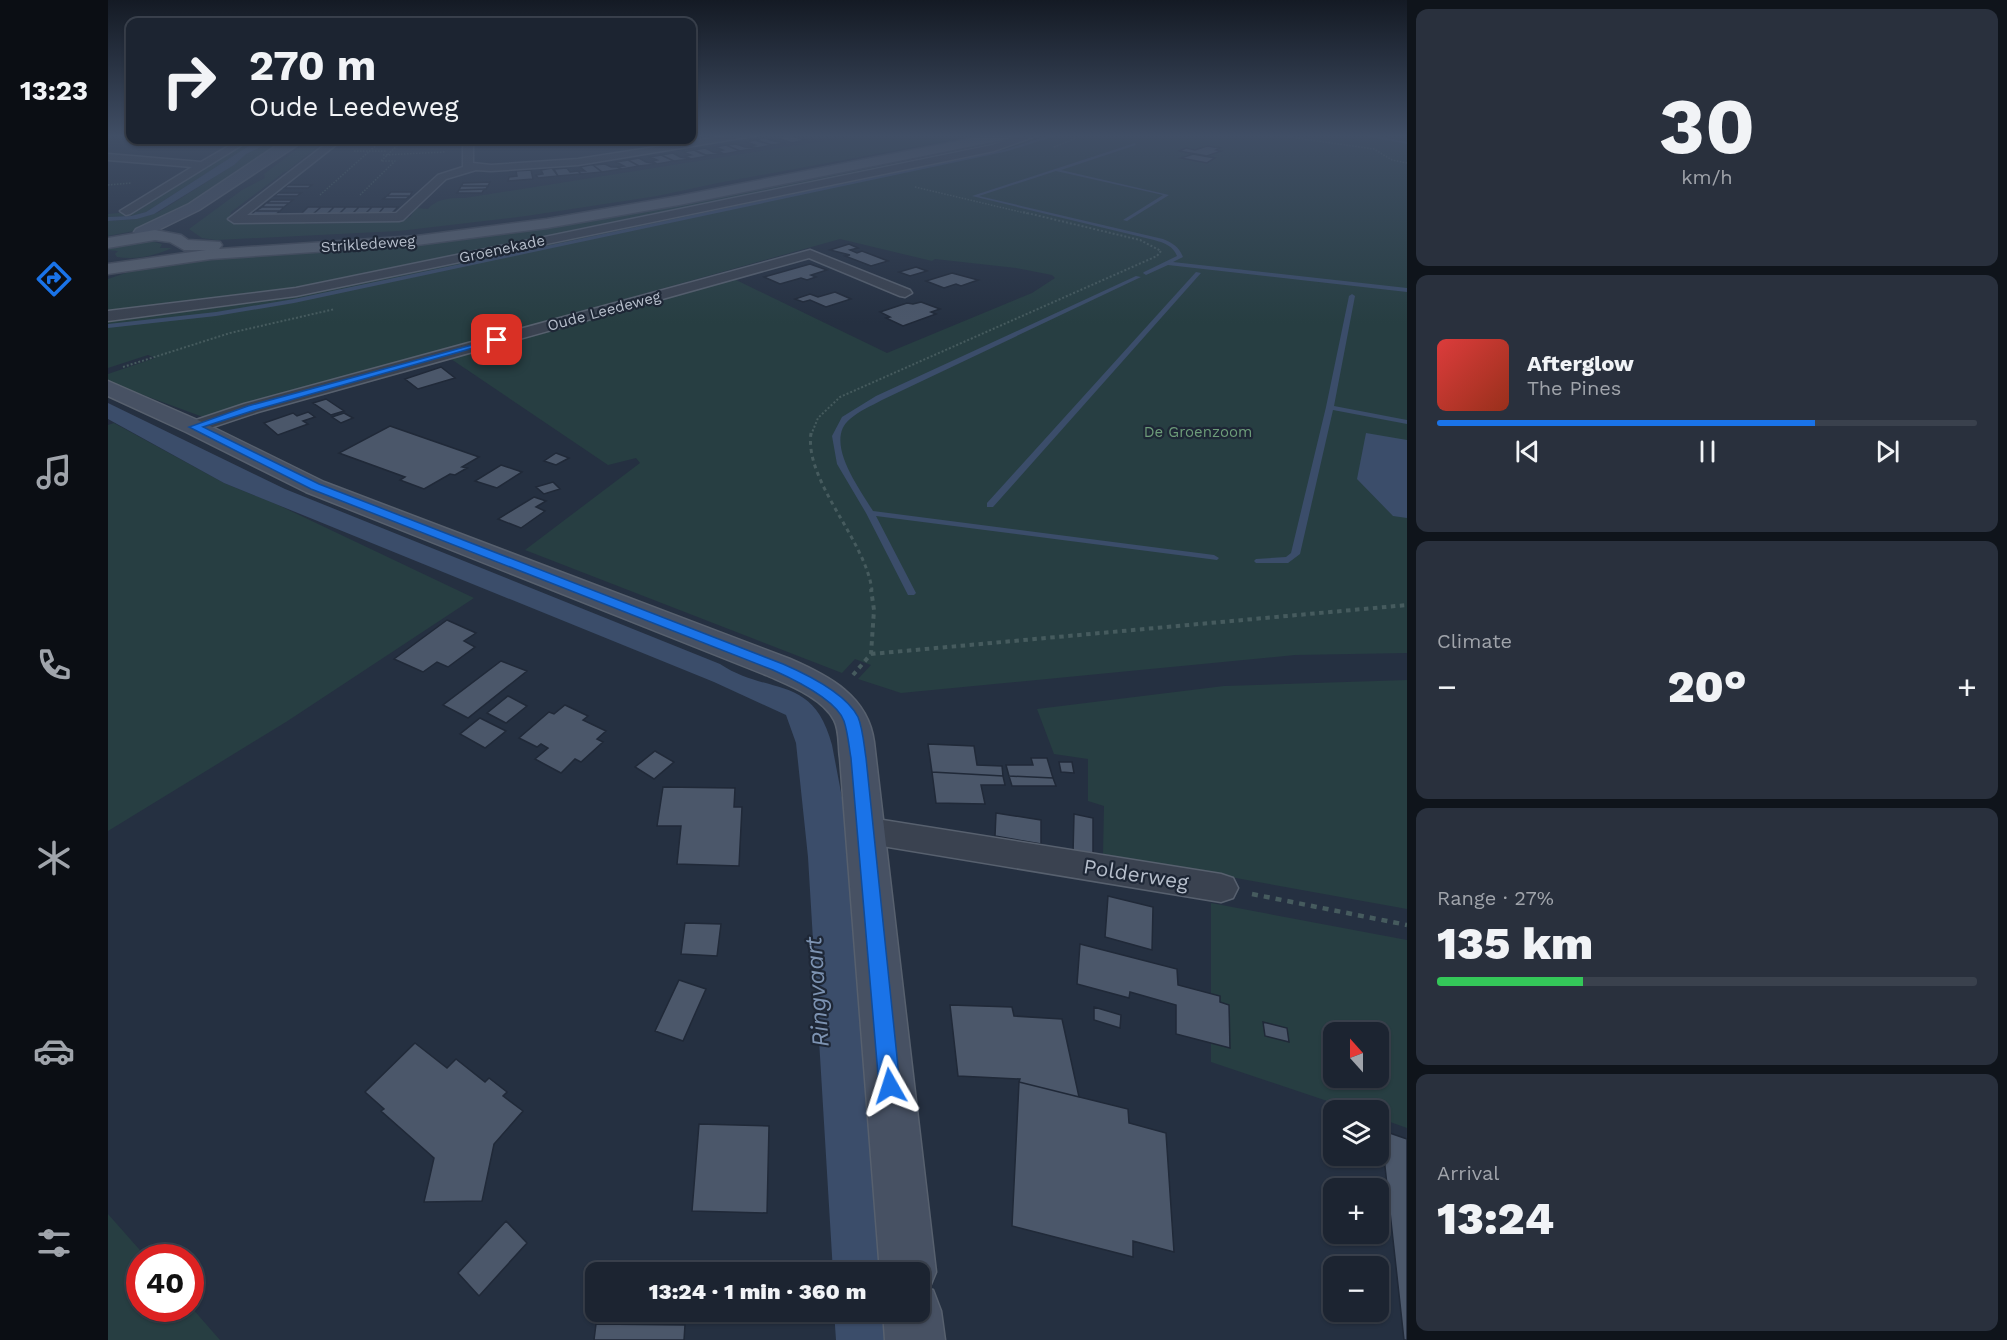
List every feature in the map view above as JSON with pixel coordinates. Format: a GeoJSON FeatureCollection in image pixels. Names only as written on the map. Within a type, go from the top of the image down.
{"type":"FeatureCollection","features":[{"type":"Feature","properties":{"kind":"main road","name":"Strikledeweg"},"geometry":{"type":"LineString","coordinates":[[184,234],[238,243],[337,239],[530,219],[661,198]]}},
{"type":"Feature","properties":{"kind":"main road","name":"Strikledeweg"},"geometry":{"type":"LineString","coordinates":[[116,268],[176,257],[400,243],[512,229],[689,198]]}},
{"type":"Feature","properties":{"kind":"main road"},"geometry":{"type":"LineString","coordinates":[[108,241],[147,233],[170,237],[180,244],[184,234]]}},
{"type":"Feature","properties":{"kind":"main road"},"geometry":{"type":"LineString","coordinates":[[176,257],[184,234]]}},
{"type":"Feature","properties":{"kind":"street"},"geometry":{"type":"LineString","coordinates":[[126,211],[149,198]]}},
{"type":"Feature","properties":{"kind":"street"},"geometry":{"type":"LineString","coordinates":[[184,234],[186,225],[228,198]]}},
{"type":"Feature","properties":{"kind":"street"},"geometry":{"type":"LineString","coordinates":[[262,198],[234,219],[399,217],[420,198]]}},
{"type":"Feature","properties":{"kind":"street","name":"Groenekade"},"geometry":{"type":"LineString","coordinates":[[108,316],[296,292],[754,198]]}},
{"type":"Feature","properties":{"kind":"street"},"geometry":{"type":"LineString","coordinates":[[147,233],[172,221],[184,234]]}},
{"type":"Feature","properties":{"kind":"street","name":"Oude Leedeweg"},"geometry":{"type":"LineString","coordinates":[[194,427],[251,408],[810,254],[905,293]]}},
{"type":"Feature","properties":{"kind":"street"},"geometry":{"type":"LineString","coordinates":[[108,388],[194,427],[315,487],[798,675],[833,698],[851,718],[858,758],[907,1262]]}},
{"type":"Feature","properties":{"kind":"street","name":"Polderweg"},"geometry":{"type":"LineString","coordinates":[[864,830],[1221,888]]}},
{"type":"Feature","properties":{"kind":"street"},"geometry":{"type":"LineString","coordinates":[[913,1322],[915,1340]]}},
{"type":"Feature","properties":{"kind":"path"},"geometry":{"type":"LineString","coordinates":[[294,218],[317,198]]}},
{"type":"Feature","properties":{"kind":"path"},"geometry":{"type":"LineString","coordinates":[[833,698],[871,654],[874,609],[870,577],[814,465],[809,447],[811,433],[818,418],[840,397],[1146,261],[1161,251],[1140,240],[961,198]]}},
{"type":"Feature","properties":{"kind":"path"},"geometry":{"type":"LineString","coordinates":[[871,654],[1389,609],[1407,605]]}},
{"type":"Feature","properties":{"kind":"path"},"geometry":{"type":"LineString","coordinates":[[1221,888],[1407,925]]}},
{"type":"Feature","properties":{"kind":"green space"},"geometry":{"type":"Polygon","coordinates":[[[159,198],[169,198],[146,212],[131,216],[108,217],[108,214],[138,211],[159,198]]]}},
{"type":"Feature","properties":{"kind":"green space"},"geometry":{"type":"Polygon","coordinates":[[[182,198],[199,198],[139,230],[108,236],[108,221],[137,219],[159,212],[182,198]]]}},
{"type":"Feature","properties":{"kind":"green space"},"geometry":{"type":"Polygon","coordinates":[[[232,198],[250,198],[231,212],[230,219],[250,221],[247,224],[296,224],[300,220],[307,220],[305,224],[348,223],[351,220],[400,220],[410,217],[416,208],[428,209],[445,199],[647,198],[526,216],[399,231],[216,240],[202,238],[189,229],[232,198]]]}},
{"type":"Feature","properties":{"kind":"green space"},"geometry":{"type":"Polygon","coordinates":[[[682,198],[739,198],[308,286],[108,312],[108,279],[134,270],[205,257],[330,251],[472,237],[682,198]]]}},
{"type":"Feature","properties":{"kind":"green space","name":"De Groenzoom"},"geometry":{"type":"Polygon","coordinates":[[[759,198],[1407,198],[1407,653],[1295,655],[901,693],[858,679],[871,665],[855,659],[842,673],[525,550],[640,463],[636,458],[608,465],[451,359],[734,279],[887,353],[1032,293],[1055,278],[1052,275],[1016,268],[935,259],[932,261],[840,239],[203,417],[108,382],[108,374],[155,358],[148,355],[108,368],[108,320],[221,307],[283,297],[759,198]]]}},
{"type":"Feature","properties":{"kind":"green space"},"geometry":{"type":"Polygon","coordinates":[[[147,240],[162,244],[160,248],[172,248],[138,258],[117,257],[115,254],[118,251],[108,250],[121,244],[147,240]]]}},
{"type":"Feature","properties":{"kind":"green space"},"geometry":{"type":"Polygon","coordinates":[[[114,423],[224,483],[276,504],[474,598],[286,722],[108,831],[108,425],[114,423]]]}},
{"type":"Feature","properties":{"kind":"green space"},"geometry":{"type":"Polygon","coordinates":[[[1407,680],[1407,909],[1103,854],[1104,806],[1088,801],[1088,759],[1054,754],[1037,709],[1224,686],[1407,680]]]}},
{"type":"Feature","properties":{"kind":"green space"},"geometry":{"type":"Polygon","coordinates":[[[1211,903],[1407,940],[1407,1128],[1389,1122],[1389,1100],[1324,1100],[1211,1062],[1211,903]]]}},
{"type":"Feature","properties":{"kind":"green space"},"geometry":{"type":"Polygon","coordinates":[[[108,1214],[135,1244],[126,1244],[126,1322],[204,1322],[220,1340],[108,1340],[108,1214]]]}},
{"type":"Feature","properties":{"kind":"water"},"geometry":{"type":"Polygon","coordinates":[[[169,198],[181,198],[154,214],[137,219],[108,221],[108,217],[131,216],[146,212],[169,198]]]}},
{"type":"Feature","properties":{"kind":"water","name":"Ringvaart"},"geometry":{"type":"Polygon","coordinates":[[[108,403],[285,489],[720,664],[738,674],[787,690],[801,696],[813,706],[824,722],[832,745],[852,850],[881,1262],[832,1262],[808,857],[796,743],[786,715],[714,682],[224,483],[108,419],[108,403]]]}},
{"type":"Feature","properties":{"kind":"water"},"geometry":{"type":"Polygon","coordinates":[[[1366,433],[1407,440],[1407,518],[1393,516],[1357,479],[1366,433]]]}},
{"type":"Feature","properties":{"kind":"water"},"geometry":{"type":"Polygon","coordinates":[[[835,1322],[887,1322],[889,1340],[836,1340],[835,1322]]]}},
{"type":"Feature","properties":{"kind":"building"},"geometry":{"type":"Polygon","coordinates":[[[385,198],[408,198],[406,199],[383,199],[385,198]]]}},
{"type":"Feature","properties":{"kind":"building"},"geometry":{"type":"Polygon","coordinates":[[[271,200],[293,200],[289,203],[266,203],[271,200]]]}},
{"type":"Feature","properties":{"kind":"building"},"geometry":{"type":"Polygon","coordinates":[[[266,203],[289,203],[284,207],[262,207],[266,203]]]}},
{"type":"Feature","properties":{"kind":"building"},"geometry":{"type":"Polygon","coordinates":[[[262,207],[284,207],[280,211],[255,211],[262,207]]]}},
{"type":"Feature","properties":{"kind":"building"},"geometry":{"type":"Polygon","coordinates":[[[308,207],[321,207],[313,214],[300,215],[308,207]]]}},
{"type":"Feature","properties":{"kind":"building"},"geometry":{"type":"Polygon","coordinates":[[[321,207],[334,207],[327,214],[313,214],[321,207]]]}},
{"type":"Feature","properties":{"kind":"building"},"geometry":{"type":"Polygon","coordinates":[[[334,207],[346,207],[339,214],[327,214],[334,207]]]}},
{"type":"Feature","properties":{"kind":"building"},"geometry":{"type":"Polygon","coordinates":[[[346,207],[359,207],[352,214],[339,214],[346,207]]]}},
{"type":"Feature","properties":{"kind":"building"},"geometry":{"type":"Polygon","coordinates":[[[359,207],[372,207],[365,214],[352,214],[359,207]]]}},
{"type":"Feature","properties":{"kind":"building"},"geometry":{"type":"Polygon","coordinates":[[[372,207],[384,207],[378,214],[365,214],[372,207]]]}},
{"type":"Feature","properties":{"kind":"building"},"geometry":{"type":"Polygon","coordinates":[[[384,207],[398,207],[391,214],[378,214],[384,207]]]}},
{"type":"Feature","properties":{"kind":"building"},"geometry":{"type":"Polygon","coordinates":[[[255,211],[280,211],[275,215],[251,215],[255,211]]]}},
{"type":"Feature","properties":{"kind":"building"},"geometry":{"type":"Polygon","coordinates":[[[849,244],[858,248],[850,250],[857,253],[862,251],[888,261],[871,266],[845,256],[850,255],[830,250],[849,244]]]}},
{"type":"Feature","properties":{"kind":"building"},"geometry":{"type":"Polygon","coordinates":[[[810,264],[827,270],[811,275],[816,277],[807,280],[801,278],[780,284],[764,277],[810,264]]]}},
{"type":"Feature","properties":{"kind":"building"},"geometry":{"type":"Polygon","coordinates":[[[916,267],[927,271],[910,276],[899,272],[916,267]]]}},
{"type":"Feature","properties":{"kind":"building"},"geometry":{"type":"Polygon","coordinates":[[[952,273],[978,280],[961,286],[956,284],[944,288],[926,281],[952,273]]]}},
{"type":"Feature","properties":{"kind":"building"},"geometry":{"type":"Polygon","coordinates":[[[835,292],[851,299],[826,307],[810,300],[803,302],[795,299],[810,294],[818,297],[835,292]]]}},
{"type":"Feature","properties":{"kind":"building"},"geometry":{"type":"Polygon","coordinates":[[[921,302],[940,309],[931,312],[936,314],[903,326],[886,318],[890,317],[880,312],[907,303],[921,302]]]}},
{"type":"Feature","properties":{"kind":"building"},"geometry":{"type":"Polygon","coordinates":[[[441,367],[455,378],[418,389],[405,379],[441,367]]]}},
{"type":"Feature","properties":{"kind":"building"},"geometry":{"type":"Polygon","coordinates":[[[326,399],[344,411],[331,415],[313,403],[326,399]]]}},
{"type":"Feature","properties":{"kind":"building"},"geometry":{"type":"Polygon","coordinates":[[[308,412],[315,417],[303,421],[308,424],[278,435],[264,423],[293,413],[297,416],[308,412]]]}},
{"type":"Feature","properties":{"kind":"building"},"geometry":{"type":"Polygon","coordinates":[[[344,413],[353,418],[341,423],[332,417],[344,413]]]}},
{"type":"Feature","properties":{"kind":"building"},"geometry":{"type":"Polygon","coordinates":[[[390,426],[479,457],[462,467],[467,468],[455,475],[450,474],[424,489],[400,480],[405,477],[339,453],[390,426]]]}},
{"type":"Feature","properties":{"kind":"building"},"geometry":{"type":"Polygon","coordinates":[[[556,453],[569,458],[556,465],[544,461],[556,453]]]}},
{"type":"Feature","properties":{"kind":"building"},"geometry":{"type":"Polygon","coordinates":[[[501,465],[522,472],[497,488],[475,481],[501,465]]]}},
{"type":"Feature","properties":{"kind":"building"},"geometry":{"type":"Polygon","coordinates":[[[553,482],[560,489],[544,494],[536,487],[553,482]]]}},
{"type":"Feature","properties":{"kind":"building"},"geometry":{"type":"Polygon","coordinates":[[[534,497],[546,501],[536,507],[545,511],[521,528],[498,519],[534,497]]]}},
{"type":"Feature","properties":{"kind":"building"},"geometry":{"type":"Polygon","coordinates":[[[447,620],[476,633],[464,641],[475,647],[448,667],[437,662],[423,672],[394,659],[447,620]]]}},
{"type":"Feature","properties":{"kind":"building"},"geometry":{"type":"Polygon","coordinates":[[[501,661],[527,671],[468,718],[443,705],[501,661]]]}},
{"type":"Feature","properties":{"kind":"building"},"geometry":{"type":"Polygon","coordinates":[[[508,696],[527,706],[506,723],[487,713],[508,696]]]}},
{"type":"Feature","properties":{"kind":"building"},"geometry":{"type":"Polygon","coordinates":[[[565,705],[588,716],[583,720],[606,731],[597,739],[603,742],[581,762],[575,759],[561,773],[535,759],[548,748],[541,744],[537,747],[519,738],[549,712],[554,714],[565,705]]]}},
{"type":"Feature","properties":{"kind":"building"},"geometry":{"type":"Polygon","coordinates":[[[480,718],[506,731],[485,748],[460,734],[480,718]]]}},
{"type":"Feature","properties":{"kind":"building"},"geometry":{"type":"Polygon","coordinates":[[[928,744],[974,746],[977,765],[1002,766],[1003,776],[932,772],[928,744]]]}},
{"type":"Feature","properties":{"kind":"building"},"geometry":{"type":"Polygon","coordinates":[[[655,751],[674,762],[654,779],[635,767],[655,751]]]}},
{"type":"Feature","properties":{"kind":"building"},"geometry":{"type":"Polygon","coordinates":[[[1031,758],[1047,758],[1053,778],[1009,776],[1006,765],[1033,765],[1031,758]]]}},
{"type":"Feature","properties":{"kind":"building"},"geometry":{"type":"Polygon","coordinates":[[[1059,762],[1072,762],[1074,773],[1061,772],[1059,762]]]}},
{"type":"Feature","properties":{"kind":"building"},"geometry":{"type":"Polygon","coordinates":[[[932,772],[1003,776],[1005,785],[981,785],[985,804],[936,803],[932,772]]]}},
{"type":"Feature","properties":{"kind":"building"},"geometry":{"type":"Polygon","coordinates":[[[1009,776],[1053,778],[1056,786],[1012,786],[1009,776]]]}},
{"type":"Feature","properties":{"kind":"building"},"geometry":{"type":"Polygon","coordinates":[[[663,787],[735,788],[734,807],[742,807],[739,866],[677,864],[681,826],[657,826],[663,787]]]}},
{"type":"Feature","properties":{"kind":"building"},"geometry":{"type":"Polygon","coordinates":[[[996,813],[1041,820],[1041,844],[995,836],[996,813]]]}},
{"type":"Feature","properties":{"kind":"building"},"geometry":{"type":"Polygon","coordinates":[[[1074,814],[1093,818],[1093,858],[1073,854],[1074,814]]]}},
{"type":"Feature","properties":{"kind":"building"},"geometry":{"type":"Polygon","coordinates":[[[1108,896],[1153,907],[1152,950],[1105,937],[1108,896]]]}},
{"type":"Feature","properties":{"kind":"building"},"geometry":{"type":"Polygon","coordinates":[[[685,923],[721,924],[717,956],[681,954],[685,923]]]}},
{"type":"Feature","properties":{"kind":"building"},"geometry":{"type":"Polygon","coordinates":[[[1080,944],[1177,969],[1178,985],[1220,996],[1220,1002],[1229,1005],[1230,1048],[1176,1034],[1176,1005],[1130,992],[1129,998],[1077,984],[1080,944]]]}},
{"type":"Feature","properties":{"kind":"building"},"geometry":{"type":"Polygon","coordinates":[[[679,980],[706,989],[683,1041],[655,1031],[679,980]]]}},
{"type":"Feature","properties":{"kind":"building"},"geometry":{"type":"Polygon","coordinates":[[[950,1005],[1012,1007],[1014,1016],[1062,1019],[1079,1097],[1019,1082],[1020,1079],[958,1076],[950,1005]]]}},
{"type":"Feature","properties":{"kind":"building"},"geometry":{"type":"Polygon","coordinates":[[[1094,1007],[1121,1015],[1120,1028],[1094,1020],[1094,1007]]]}},
{"type":"Feature","properties":{"kind":"building"},"geometry":{"type":"Polygon","coordinates":[[[1263,1022],[1287,1028],[1289,1042],[1265,1036],[1263,1022]]]}},
{"type":"Feature","properties":{"kind":"building"},"geometry":{"type":"Polygon","coordinates":[[[415,1043],[447,1068],[456,1059],[485,1082],[489,1078],[507,1092],[503,1096],[523,1111],[494,1144],[482,1201],[424,1202],[434,1158],[381,1111],[384,1109],[365,1092],[415,1043]]]}},
{"type":"Feature","properties":{"kind":"building"},"geometry":{"type":"Polygon","coordinates":[[[1019,1082],[1128,1109],[1129,1123],[1166,1133],[1174,1252],[1133,1241],[1133,1257],[1012,1226],[1019,1082]]]}},
{"type":"Feature","properties":{"kind":"building"},"geometry":{"type":"Polygon","coordinates":[[[699,1124],[769,1126],[767,1213],[692,1211],[699,1124]]]}},
{"type":"Feature","properties":{"kind":"building"},"geometry":{"type":"Polygon","coordinates":[[[1389,1133],[1407,1139],[1407,1340],[1404,1340],[1389,1203],[1389,1178],[1386,1178],[1385,1166],[1389,1166],[1389,1133]]]}},
{"type":"Feature","properties":{"kind":"building"},"geometry":{"type":"Polygon","coordinates":[[[506,1221],[527,1243],[479,1296],[458,1273],[506,1221]]]}},
{"type":"Feature","properties":{"kind":"building"},"geometry":{"type":"Polygon","coordinates":[[[596,1324],[685,1325],[684,1340],[594,1340],[596,1324]]]}},
{"type":"Feature","properties":{"kind":"waterway"},"geometry":{"type":"LineString","coordinates":[[108,326],[216,314],[294,301],[783,198]]}},
{"type":"Feature","properties":{"kind":"waterway"},"geometry":{"type":"LineString","coordinates":[[980,198],[1166,242],[1175,248],[1180,257],[1167,263]]}},
{"type":"Feature","properties":{"kind":"waterway"},"geometry":{"type":"LineString","coordinates":[[1125,220],[1163,198]]}},
{"type":"Feature","properties":{"kind":"waterway"},"geometry":{"type":"LineString","coordinates":[[1146,273],[1167,263]]}},
{"type":"Feature","properties":{"kind":"waterway"},"geometry":{"type":"LineString","coordinates":[[1167,263],[1407,290]]}},
{"type":"Feature","properties":{"kind":"waterway"},"geometry":{"type":"LineString","coordinates":[[990,505],[1198,273]]}},
{"type":"Feature","properties":{"kind":"waterway"},"geometry":{"type":"LineString","coordinates":[[870,513],[841,464],[836,436],[845,419],[879,398],[1138,277]]}},
{"type":"Feature","properties":{"kind":"waterway"},"geometry":{"type":"LineString","coordinates":[[1330,407],[1352,296]]}},
{"type":"Feature","properties":{"kind":"waterway"},"geometry":{"type":"LineString","coordinates":[[1259,561],[1288,560],[1295,554],[1330,407]]}},
{"type":"Feature","properties":{"kind":"waterway"},"geometry":{"type":"LineString","coordinates":[[1330,407],[1407,422]]}},
{"type":"Feature","properties":{"kind":"waterway"},"geometry":{"type":"LineString","coordinates":[[870,513],[1214,558]]}},
{"type":"Feature","properties":{"kind":"waterway"},"geometry":{"type":"LineString","coordinates":[[870,513],[911,593]]}},
{"type":"Feature","properties":{"kind":"route"},"geometry":{"type":"LineString","coordinates":[[497,340],[251,408],[194,427],[315,487],[798,675],[833,698],[851,718],[858,758],[890,1086]]}}]}
